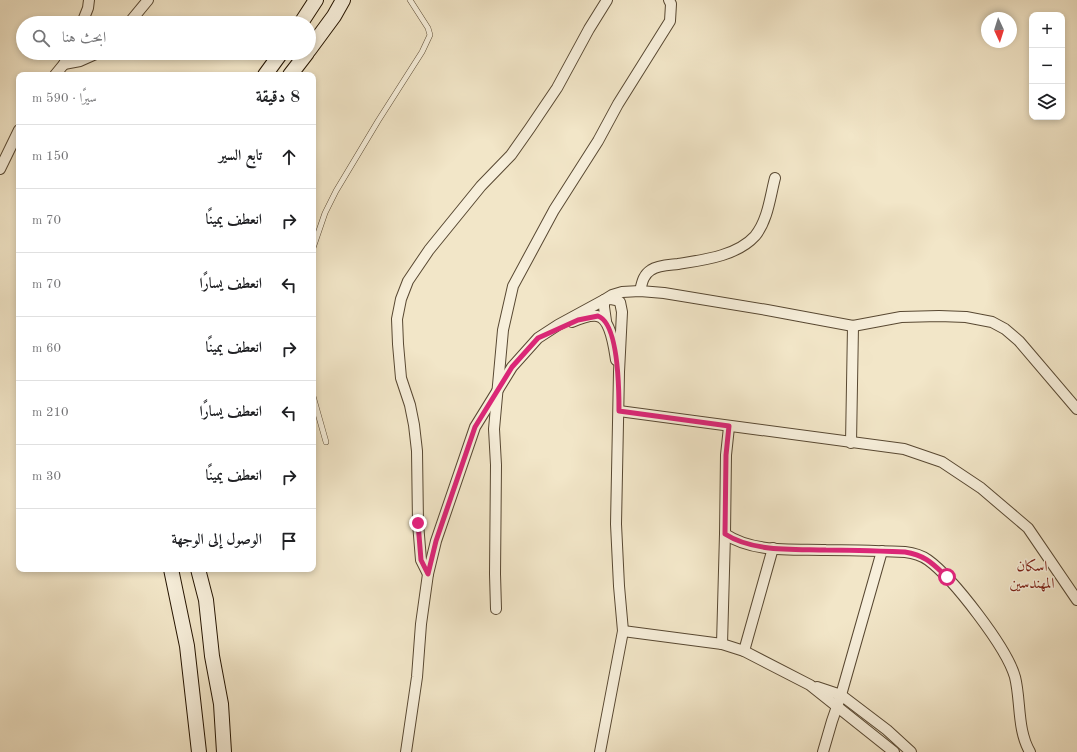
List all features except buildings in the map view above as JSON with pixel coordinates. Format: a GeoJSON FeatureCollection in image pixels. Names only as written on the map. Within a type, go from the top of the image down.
{"type":"FeatureCollection","features":[{"type":"Feature","properties":{"kind":"main road"},"geometry":{"type":"LineString","coordinates":[[306,16],[316,0]]}},
{"type":"Feature","properties":{"kind":"main road"},"geometry":{"type":"LineString","coordinates":[[316,40],[334,16],[343,0]]}},
{"type":"Feature","properties":{"kind":"main road"},"geometry":{"type":"LineString","coordinates":[[267,72],[275,60]]}},
{"type":"Feature","properties":{"kind":"main road"},"geometry":{"type":"LineString","coordinates":[[292,72],[302,60]]}},
{"type":"Feature","properties":{"kind":"main road"},"geometry":{"type":"LineString","coordinates":[[172,572],[187,646],[199,752]]}},
{"type":"Feature","properties":{"kind":"main road"},"geometry":{"type":"LineString","coordinates":[[199,572],[206,600],[212,656],[221,704],[224,752]]}},
{"type":"Feature","properties":{"kind":"street"},"geometry":{"type":"LineString","coordinates":[[85,16],[90,0]]}},
{"type":"Feature","properties":{"kind":"street"},"geometry":{"type":"LineString","coordinates":[[135,16],[148,0]]}},
{"type":"Feature","properties":{"kind":"street"},"geometry":{"type":"LineString","coordinates":[[428,574],[421,560],[420,554],[417,451],[414,425],[410,405],[401,378],[397,319],[400,298],[408,280],[429,250],[481,186],[511,155],[530,128],[557,88],[582,40],[607,0]]}},
{"type":"Feature","properties":{"kind":"street"},"geometry":{"type":"LineString","coordinates":[[496,609],[496,465],[494,429],[503,330],[513,286],[554,210],[670,22],[671,4],[669,0]]}},
{"type":"Feature","properties":{"kind":"street"},"geometry":{"type":"LineString","coordinates":[[58,72],[66,60]]}},
{"type":"Feature","properties":{"kind":"street"},"geometry":{"type":"LineString","coordinates":[[64,64],[84,60]]}},
{"type":"Feature","properties":{"kind":"street"},"geometry":{"type":"LineString","coordinates":[[0,169],[16,136]]}},
{"type":"Feature","properties":{"kind":"street"},"geometry":{"type":"LineString","coordinates":[[640,291],[644,276],[651,270],[700,260],[729,252],[744,245],[756,235],[765,219],[775,178]]}},
{"type":"Feature","properties":{"kind":"street"},"geometry":{"type":"LineString","coordinates":[[406,752],[428,574],[436,541],[475,427],[512,367],[538,338],[612,295],[622,292],[640,291],[664,293],[852,326],[901,317],[966,317],[992,322],[1005,329],[1019,342],[1077,409]]}},
{"type":"Feature","properties":{"kind":"street"},"geometry":{"type":"LineString","coordinates":[[600,752],[623,631],[616,524],[619,372],[622,309],[623,302],[627,297],[640,291]]}},
{"type":"Feature","properties":{"kind":"street"},"geometry":{"type":"LineString","coordinates":[[604,300],[616,300],[620,302],[622,309]]}},
{"type":"Feature","properties":{"kind":"street"},"geometry":{"type":"LineString","coordinates":[[604,300],[606,321],[619,372]]}},
{"type":"Feature","properties":{"kind":"street"},"geometry":{"type":"LineString","coordinates":[[538,338],[561,326],[594,316],[601,317],[606,321]]}},
{"type":"Feature","properties":{"kind":"street"},"geometry":{"type":"LineString","coordinates":[[851,443],[852,326]]}},
{"type":"Feature","properties":{"kind":"street"},"geometry":{"type":"LineString","coordinates":[[619,411],[904,449],[942,462],[981,488],[1028,528],[1077,600]]}},
{"type":"Feature","properties":{"kind":"street"},"geometry":{"type":"LineString","coordinates":[[722,644],[726,455],[729,426]]}},
{"type":"Feature","properties":{"kind":"street"},"geometry":{"type":"LineString","coordinates":[[725,534],[740,542],[773,548],[882,551],[917,554],[928,560],[947,577],[970,605],[993,635],[1012,668],[1019,698],[1024,747],[1030,752]]}},
{"type":"Feature","properties":{"kind":"street"},"geometry":{"type":"LineString","coordinates":[[744,651],[773,548]]}},
{"type":"Feature","properties":{"kind":"street"},"geometry":{"type":"LineString","coordinates":[[823,752],[837,706],[842,695],[882,551]]}},
{"type":"Feature","properties":{"kind":"street"},"geometry":{"type":"LineString","coordinates":[[623,631],[722,644],[744,651],[810,685],[842,695],[887,730],[911,752]]}},
{"type":"Feature","properties":{"kind":"street"},"geometry":{"type":"LineString","coordinates":[[810,685],[894,752]]}},
{"type":"Feature","properties":{"kind":"lane"},"geometry":{"type":"LineString","coordinates":[[316,239],[325,213],[336,191],[422,52],[430,35],[428,28],[410,0]]}},
{"type":"Feature","properties":{"kind":"lane"},"geometry":{"type":"LineString","coordinates":[[316,407],[326,442]]}},
{"type":"Feature","properties":{"kind":"district","name":"اسكان المهندسين"},"geometry":{"type":"Point","coordinates":[1032,574]}},
{"type":"Feature","properties":{"kind":"route"},"geometry":{"type":"LineString","coordinates":[[418,523],[421,560],[428,574],[436,541],[475,427],[512,367],[538,338],[561,326],[578,320],[598,316],[606,321],[608,325],[619,372],[619,411],[729,426],[726,455],[725,534],[740,542],[773,548],[905,552],[917,554],[928,560],[947,577]]}}]}
